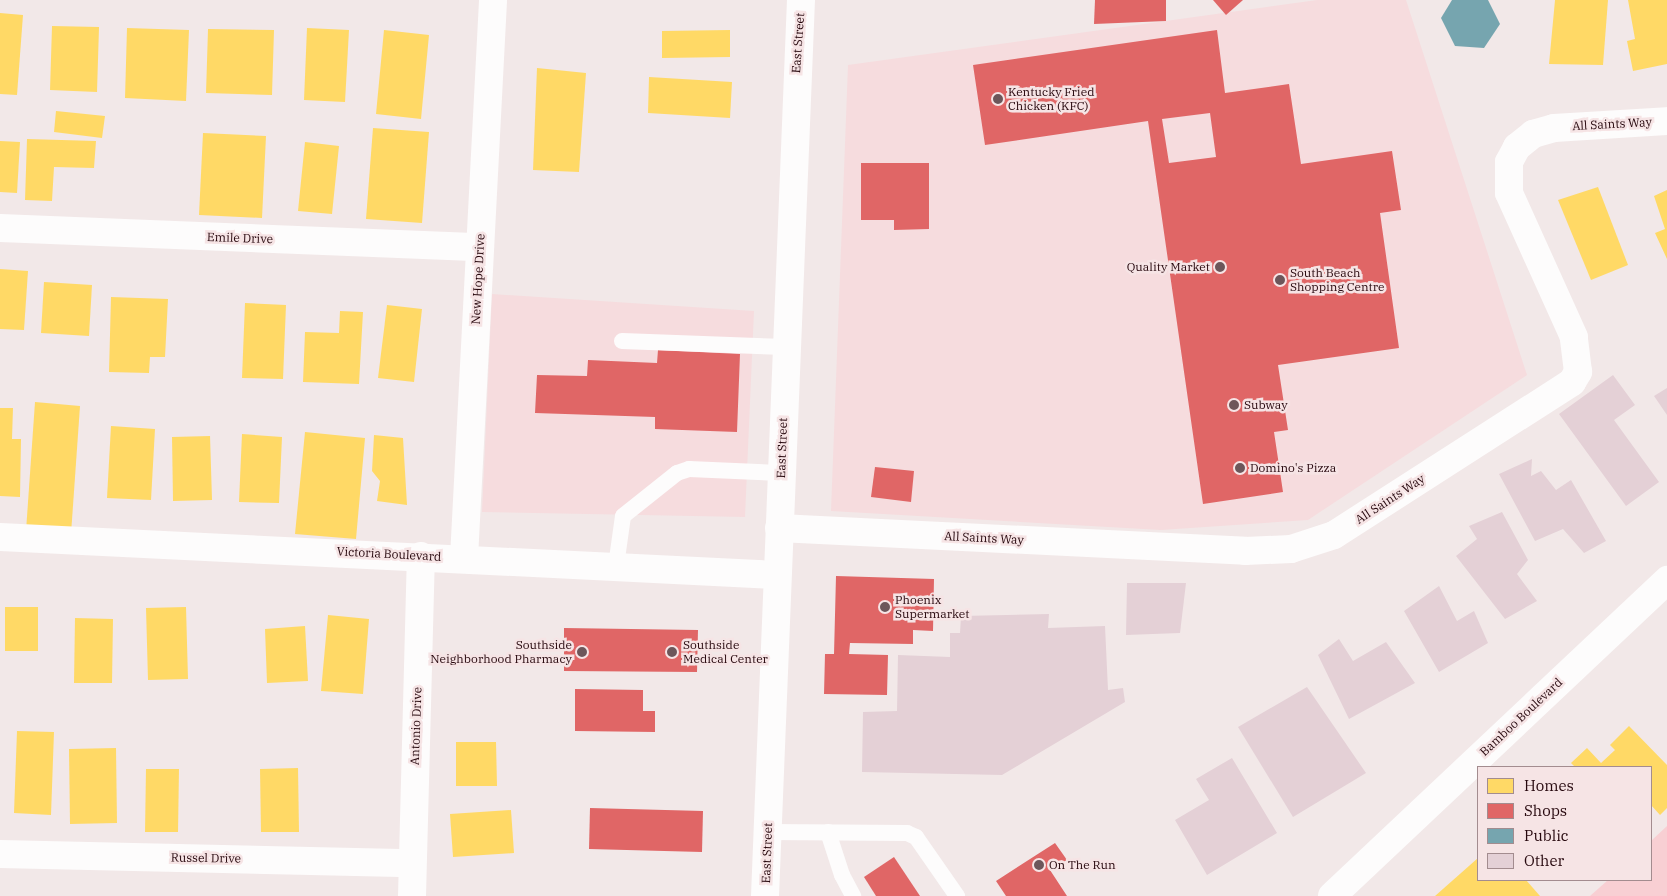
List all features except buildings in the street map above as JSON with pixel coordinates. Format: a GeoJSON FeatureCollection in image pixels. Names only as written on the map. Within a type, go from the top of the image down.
{"type":"FeatureCollection","features":[{"type":"Feature","properties":{"kind":"street","name":"New Hope Drive"},"geometry":{"type":"LineString","coordinates":[[464,558],[493,0]]}},
{"type":"Feature","properties":{"kind":"street","name":"East Street"},"geometry":{"type":"LineString","coordinates":[[765,896],[801,0]]}},
{"type":"Feature","properties":{"kind":"street","name":"All Saints Way"},"geometry":{"type":"LineString","coordinates":[[779,528],[1245,551],[1291,549],[1334,535],[1572,382],[1578,372],[1574,337],[1509,193],[1507,175],[1517,146],[1533,134],[1562,127],[1667,121]]}},
{"type":"Feature","properties":{"kind":"street","name":"Emile Drive"},"geometry":{"type":"LineString","coordinates":[[0,228],[480,247]]}},
{"type":"Feature","properties":{"kind":"street","name":"Victoria Boulevard"},"geometry":{"type":"LineString","coordinates":[[0,537],[464,558],[777,575]]}},
{"type":"Feature","properties":{"kind":"street","name":"Antonio Drive"},"geometry":{"type":"LineString","coordinates":[[412,896],[421,556]]}},
{"type":"Feature","properties":{"kind":"street","name":"Bamboo Boulevard"},"geometry":{"type":"LineString","coordinates":[[1332,896],[1667,580]]}},
{"type":"Feature","properties":{"kind":"street","name":"Russel Drive"},"geometry":{"type":"LineString","coordinates":[[0,854],[412,863]]}},
{"type":"Feature","properties":{"kind":"lane"},"geometry":{"type":"LineString","coordinates":[[622,341],[786,347]]}},
{"type":"Feature","properties":{"kind":"lane"},"geometry":{"type":"LineString","coordinates":[[616,566],[623,516],[677,473],[689,469],[781,473]]}},
{"type":"Feature","properties":{"kind":"lane"},"geometry":{"type":"LineString","coordinates":[[768,832],[898,832],[916,837],[957,896]]}},
{"type":"Feature","properties":{"kind":"lane"},"geometry":{"type":"LineString","coordinates":[[828,832],[842,875],[853,896]]}},
{"type":"Feature","properties":{"kind":"shaded area"},"geometry":{"type":"Polygon","coordinates":[[[1317,0],[1406,0],[1527,375],[1308,520],[1161,530],[831,511],[848,65],[1317,0]]]}},
{"type":"Feature","properties":{"kind":"shaded area"},"geometry":{"type":"Polygon","coordinates":[[[492,294],[754,311],[745,517],[482,512],[492,294]]]}},
{"type":"Feature","properties":{"kind":"shaded area"},"geometry":{"type":"Polygon","coordinates":[[[1667,826],[1667,896],[1590,896],[1607,881],[1652,881],[1652,840],[1667,826]]]}},
{"type":"Feature","properties":{"kind":"place","name":"Kentucky Fried Chicken (KFC)"},"geometry":{"type":"Point","coordinates":[998,99]}},
{"type":"Feature","properties":{"kind":"place","name":"Quality Market"},"geometry":{"type":"Point","coordinates":[1220,267]}},
{"type":"Feature","properties":{"kind":"place","name":"South Beach Shopping Centre"},"geometry":{"type":"Point","coordinates":[1280,280]}},
{"type":"Feature","properties":{"kind":"place","name":"Subway"},"geometry":{"type":"Point","coordinates":[1234,405]}},
{"type":"Feature","properties":{"kind":"place","name":"Domino's Pizza"},"geometry":{"type":"Point","coordinates":[1240,468]}},
{"type":"Feature","properties":{"kind":"place","name":"Phoenix Supermarket"},"geometry":{"type":"Point","coordinates":[885,607]}},
{"type":"Feature","properties":{"kind":"place","name":"Southside Neighborhood Pharmacy"},"geometry":{"type":"Point","coordinates":[582,652]}},
{"type":"Feature","properties":{"kind":"place","name":"Southside Medical Center"},"geometry":{"type":"Point","coordinates":[672,652]}},
{"type":"Feature","properties":{"kind":"place","name":"On The Run"},"geometry":{"type":"Point","coordinates":[1039,865]}}]}
